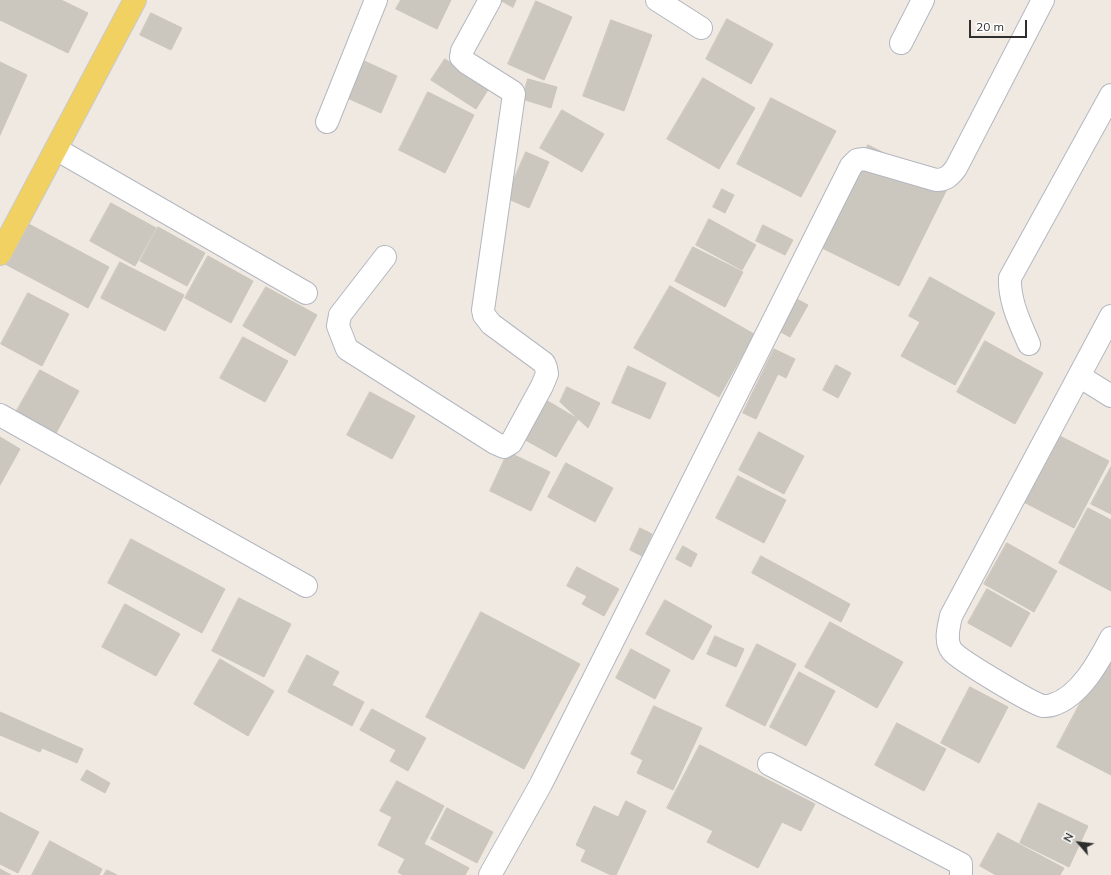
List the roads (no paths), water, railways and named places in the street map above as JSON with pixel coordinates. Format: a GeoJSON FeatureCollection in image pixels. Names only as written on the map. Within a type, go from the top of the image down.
{"type":"FeatureCollection","features":[{"type":"Feature","properties":{"kind":"main road"},"geometry":{"type":"LineString","coordinates":[[0,254],[135,0]]}},
{"type":"Feature","properties":{"kind":"street"},"geometry":{"type":"LineString","coordinates":[[327,122],[376,0]]}},
{"type":"Feature","properties":{"kind":"street"},"geometry":{"type":"LineString","coordinates":[[385,257],[340,315],[338,326],[347,349],[495,443],[504,447],[511,443],[547,374],[544,363],[491,324],[484,315],[483,310],[514,94],[467,63],[461,57],[462,52],[490,0]]}},
{"type":"Feature","properties":{"kind":"street"},"geometry":{"type":"LineString","coordinates":[[657,0],[701,28]]}},
{"type":"Feature","properties":{"kind":"street"},"geometry":{"type":"LineString","coordinates":[[901,43],[923,0]]}},
{"type":"Feature","properties":{"kind":"street"},"geometry":{"type":"LineString","coordinates":[[490,875],[541,784],[851,166],[857,160],[864,159],[936,180],[942,180],[949,176],[956,168],[1043,0]]}},
{"type":"Feature","properties":{"kind":"street"},"geometry":{"type":"LineString","coordinates":[[1029,344],[1010,294],[1010,278],[1111,95]]}},
{"type":"Feature","properties":{"kind":"street"},"geometry":{"type":"LineString","coordinates":[[56,149],[306,292]]}},
{"type":"Feature","properties":{"kind":"street"},"geometry":{"type":"LineString","coordinates":[[1111,316],[951,616],[948,630],[948,642],[952,651],[969,663],[1028,699],[1043,706],[1052,705],[1073,693],[1096,666],[1111,638]]}},
{"type":"Feature","properties":{"kind":"street"},"geometry":{"type":"LineString","coordinates":[[1079,376],[1111,396]]}},
{"type":"Feature","properties":{"kind":"street"},"geometry":{"type":"LineString","coordinates":[[0,415],[306,586]]}},
{"type":"Feature","properties":{"kind":"street"},"geometry":{"type":"LineString","coordinates":[[769,764],[961,864],[961,875]]}}]}
